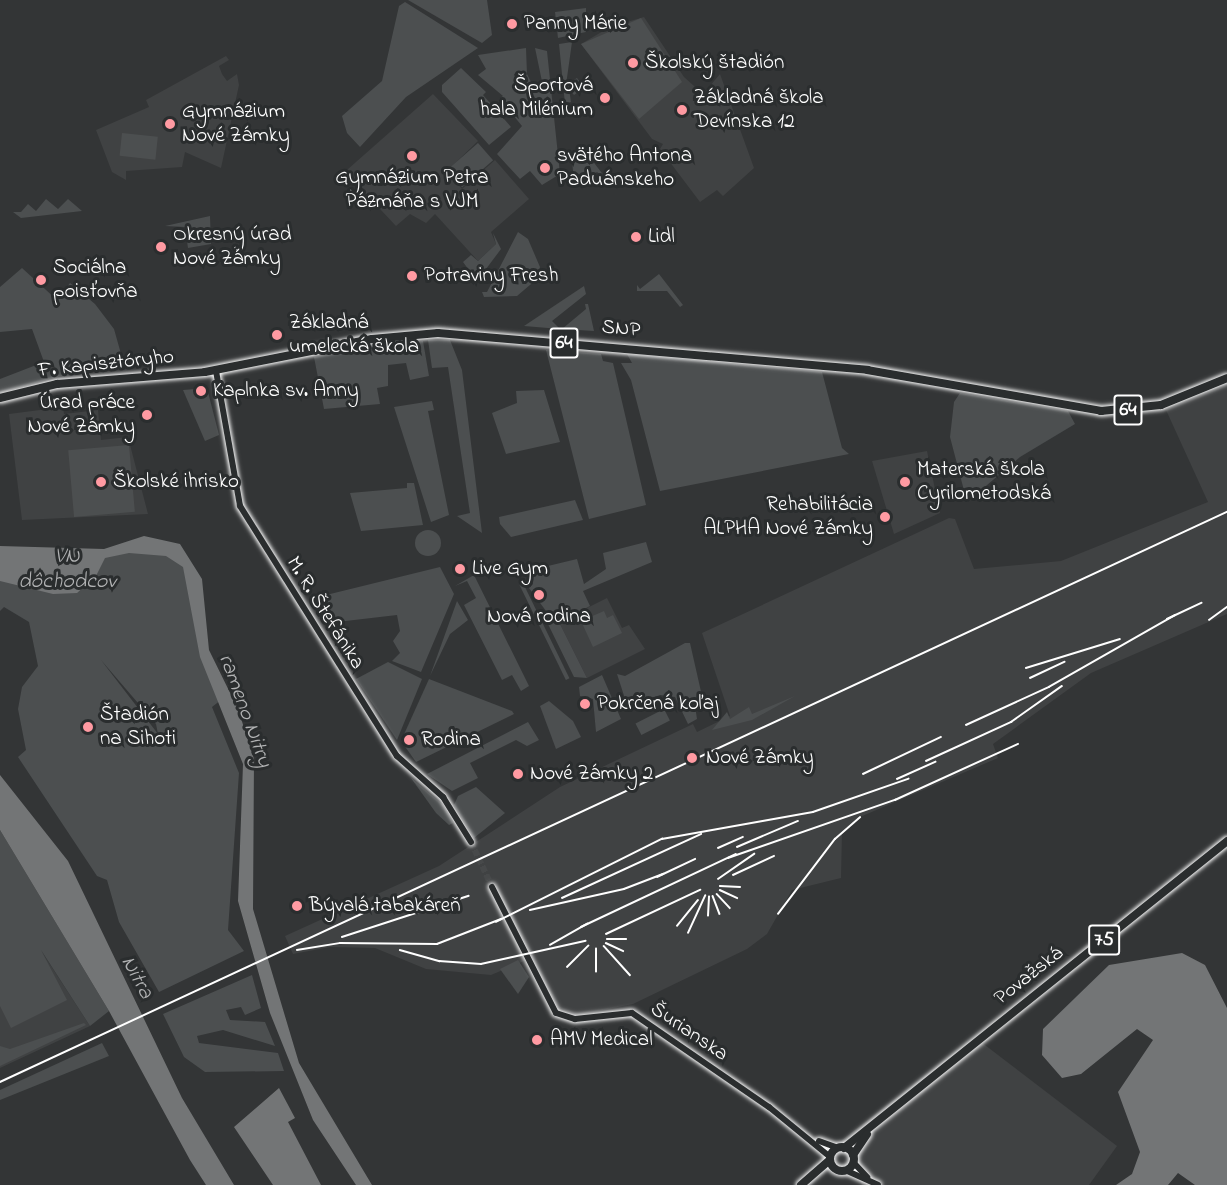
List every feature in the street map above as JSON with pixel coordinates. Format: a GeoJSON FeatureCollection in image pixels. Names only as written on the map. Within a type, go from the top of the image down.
{"type":"FeatureCollection","features":[{"type":"Feature","properties":{"kind":"main road","name":"SNP"},"geometry":{"type":"LineString","coordinates":[[216,371],[372,339],[438,333],[848,368],[1090,410],[1130,410],[1171,402],[1227,378]]}},
{"type":"Feature","properties":{"kind":"main road","name":"F. Kapisztóryho"},"geometry":{"type":"LineString","coordinates":[[0,398],[57,384],[216,371]]}},
{"type":"Feature","properties":{"kind":"main road","name":"Považská"},"geometry":{"type":"LineString","coordinates":[[841,1148],[1227,841]]}},
{"type":"Feature","properties":{"kind":"main road","name":"Považská"},"geometry":{"type":"LineString","coordinates":[[853,1158],[881,1118]]}},
{"type":"Feature","properties":{"kind":"main road"},"geometry":{"type":"LineString","coordinates":[[841,1148],[853,1158]]}},
{"type":"Feature","properties":{"kind":"main road","name":"75"},"geometry":{"type":"LineString","coordinates":[[802,1184],[841,1148]]}},
{"type":"Feature","properties":{"kind":"main road","name":"75"},"geometry":{"type":"LineString","coordinates":[[802,1184],[841,1170],[853,1158]]}},
{"type":"Feature","properties":{"kind":"main road"},"geometry":{"type":"LineString","coordinates":[[830,1159],[841,1170]]}},
{"type":"Feature","properties":{"kind":"street","name":"M. R. Štefánika"},"geometry":{"type":"LineString","coordinates":[[216,371],[240,506],[394,752],[443,797],[471,842]]}},
{"type":"Feature","properties":{"kind":"street","name":"Šurianska"},"geometry":{"type":"LineString","coordinates":[[492,887],[524,958],[556,1013],[575,1019],[632,1013],[814,1140],[830,1159]]}},
{"type":"Feature","properties":{"kind":"street","name":"Šurianska"},"geometry":{"type":"LineString","coordinates":[[814,1140],[841,1148]]}},
{"type":"Feature","properties":{"kind":"street"},"geometry":{"type":"LineString","coordinates":[[853,1158],[870,1180]]}},
{"type":"Feature","properties":{"kind":"street"},"geometry":{"type":"LineString","coordinates":[[841,1170],[878,1185]]}},
{"type":"Feature","properties":{"kind":"shaded area"},"geometry":{"type":"Polygon","coordinates":[[[408,0],[487,0],[492,35],[482,43],[408,0]]]}},
{"type":"Feature","properties":{"kind":"shaded area"},"geometry":{"type":"Polygon","coordinates":[[[405,2],[478,48],[406,97],[360,147],[347,133],[342,116],[382,81],[399,6],[405,2]]]}},
{"type":"Feature","properties":{"kind":"shaded area"},"geometry":{"type":"Polygon","coordinates":[[[586,8],[586,32],[558,38],[555,12],[586,8]]]}},
{"type":"Feature","properties":{"kind":"shaded area","name":"Základná škola Devínska 12"},"geometry":{"type":"Polygon","coordinates":[[[644,17],[684,77],[703,94],[720,74],[754,168],[723,196],[717,190],[700,202],[660,149],[663,144],[652,139],[581,44],[610,27],[644,17]]]}},
{"type":"Feature","properties":{"kind":"shaded area","name":"Školský štadión"},"geometry":{"type":"Polygon","coordinates":[[[641,18],[682,82],[639,119],[581,44],[641,18]]]}},
{"type":"Feature","properties":{"kind":"shaded area"},"geometry":{"type":"Polygon","coordinates":[[[572,42],[566,85],[577,78],[584,88],[574,95],[569,89],[571,102],[565,104],[559,44],[572,42]]]}},
{"type":"Feature","properties":{"kind":"shaded area"},"geometry":{"type":"Polygon","coordinates":[[[526,48],[527,74],[536,92],[544,91],[535,48],[547,51],[560,174],[542,185],[530,171],[520,179],[497,154],[522,126],[513,115],[517,110],[511,103],[505,107],[499,99],[503,96],[478,75],[486,69],[478,55],[526,48]]]}},
{"type":"Feature","properties":{"kind":"shaded area","name":"Gymnázium Nové Zámky"},"geometry":{"type":"Polygon","coordinates":[[[226,56],[229,60],[219,66],[222,74],[227,81],[237,74],[239,85],[221,168],[185,152],[182,167],[126,171],[126,180],[112,172],[96,130],[149,107],[146,100],[226,56]]]}},
{"type":"Feature","properties":{"kind":"shaded area"},"geometry":{"type":"Polygon","coordinates":[[[461,68],[486,92],[483,95],[511,127],[489,145],[442,92],[442,85],[461,68]]]}},
{"type":"Feature","properties":{"kind":"shaded area","name":"Gymnázium Petra Pázmáňa s VJM"},"geometry":{"type":"Polygon","coordinates":[[[433,94],[478,141],[447,171],[462,189],[495,160],[529,199],[491,232],[496,244],[478,261],[435,214],[426,223],[410,214],[396,226],[348,175],[339,177],[433,94]]]}},
{"type":"Feature","properties":{"kind":"shaded area"},"geometry":{"type":"Polygon","coordinates":[[[122,133],[158,137],[155,160],[120,156],[122,133]]]}},
{"type":"Feature","properties":{"kind":"shaded area"},"geometry":{"type":"Polygon","coordinates":[[[478,143],[493,160],[462,187],[447,170],[478,143]]]}},
{"type":"Feature","properties":{"kind":"shaded area"},"geometry":{"type":"Polygon","coordinates":[[[578,151],[588,155],[608,181],[597,172],[575,188],[571,153],[578,151]]]}},
{"type":"Feature","properties":{"kind":"shaded area"},"geometry":{"type":"Polygon","coordinates":[[[46,199],[58,209],[68,199],[82,211],[21,218],[13,212],[21,212],[28,204],[36,211],[46,199]]]}},
{"type":"Feature","properties":{"kind":"shaded area"},"geometry":{"type":"Polygon","coordinates":[[[210,216],[211,244],[188,248],[185,227],[165,226],[210,216]]]}},
{"type":"Feature","properties":{"kind":"shaded area"},"geometry":{"type":"Polygon","coordinates":[[[518,232],[528,239],[540,267],[537,279],[517,296],[484,297],[482,292],[487,292],[518,232]]]}},
{"type":"Feature","properties":{"kind":"shaded area"},"geometry":{"type":"Polygon","coordinates":[[[493,233],[501,249],[477,281],[463,262],[471,255],[478,261],[496,244],[493,233]]]}},
{"type":"Feature","properties":{"kind":"shaded area"},"geometry":{"type":"Polygon","coordinates":[[[22,268],[57,300],[70,283],[95,304],[114,329],[125,368],[59,376],[0,393],[0,379],[44,362],[32,329],[0,332],[0,287],[22,268]]]}},
{"type":"Feature","properties":{"kind":"shaded area"},"geometry":{"type":"Polygon","coordinates":[[[659,274],[683,305],[680,307],[667,291],[637,291],[637,285],[640,289],[659,274]]]}},
{"type":"Feature","properties":{"kind":"shaded area"},"geometry":{"type":"Polygon","coordinates":[[[584,286],[586,294],[552,321],[560,329],[524,326],[584,286]]]}},
{"type":"Feature","properties":{"kind":"shaded area"},"geometry":{"type":"Polygon","coordinates":[[[585,304],[588,304],[594,331],[562,329],[586,309],[585,304]]]}},
{"type":"Feature","properties":{"kind":"shaded area"},"geometry":{"type":"Polygon","coordinates":[[[428,340],[450,340],[462,370],[482,533],[457,516],[470,513],[448,367],[432,368],[428,340]]]}},
{"type":"Feature","properties":{"kind":"shaded area"},"geometry":{"type":"Polygon","coordinates":[[[423,341],[429,376],[410,380],[406,363],[388,365],[388,386],[377,388],[380,404],[324,409],[314,357],[423,341]]]}},
{"type":"Feature","properties":{"kind":"shaded area"},"geometry":{"type":"Polygon","coordinates":[[[546,350],[601,354],[603,361],[613,363],[646,505],[589,519],[546,350]]]}},
{"type":"Feature","properties":{"kind":"shaded area"},"geometry":{"type":"Polygon","coordinates":[[[627,354],[822,372],[842,448],[849,454],[660,491],[631,380],[621,363],[632,363],[627,354]]]}},
{"type":"Feature","properties":{"kind":"shaded area"},"geometry":{"type":"Polygon","coordinates":[[[1227,385],[1227,614],[1091,673],[993,744],[998,758],[860,817],[842,833],[841,878],[792,890],[767,934],[747,949],[633,1004],[578,1015],[555,1006],[529,959],[491,975],[426,969],[375,948],[330,947],[293,954],[285,936],[439,866],[560,787],[693,724],[697,732],[730,716],[702,633],[949,518],[955,519],[974,569],[1061,561],[1208,502],[1166,410],[1227,385]]]}},
{"type":"Feature","properties":{"kind":"shaded area"},"geometry":{"type":"Polygon","coordinates":[[[207,388],[219,435],[205,441],[183,390],[207,388]]]}},
{"type":"Feature","properties":{"kind":"shaded area"},"geometry":{"type":"Polygon","coordinates":[[[544,390],[560,442],[506,454],[492,413],[517,403],[516,391],[544,390]]]}},
{"type":"Feature","properties":{"kind":"shaded area"},"geometry":{"type":"Polygon","coordinates":[[[960,393],[1068,411],[1075,424],[1020,457],[967,502],[950,437],[954,402],[960,393]]]}},
{"type":"Feature","properties":{"kind":"shaded area"},"geometry":{"type":"Polygon","coordinates":[[[432,401],[434,410],[428,411],[449,515],[431,522],[394,407],[432,401]]]}},
{"type":"Feature","properties":{"kind":"shaded area"},"geometry":{"type":"Polygon","coordinates":[[[63,407],[64,414],[98,410],[101,440],[128,437],[148,514],[22,520],[9,414],[63,407]]]}},
{"type":"Feature","properties":{"kind":"shaded area","name":"Školské ihrisko"},"geometry":{"type":"Polygon","coordinates":[[[129,445],[135,512],[74,517],[68,450],[129,445]]]}},
{"type":"Feature","properties":{"kind":"shaded area","name":"Materská škola Cyrilometodská"},"geometry":{"type":"Polygon","coordinates":[[[927,451],[940,513],[894,534],[872,461],[927,451]]]}},
{"type":"Feature","properties":{"kind":"shaded area"},"geometry":{"type":"Polygon","coordinates":[[[407,483],[414,483],[423,525],[361,531],[350,493],[407,488],[407,483]]]}},
{"type":"Feature","properties":{"kind":"shaded area"},"geometry":{"type":"Polygon","coordinates":[[[575,500],[583,520],[511,537],[500,524],[499,517],[575,500]]]}},
{"type":"Feature","properties":{"kind":"shaded area"},"geometry":{"type":"Polygon","coordinates":[[[428,530],[437,534],[441,543],[437,552],[428,556],[419,552],[415,543],[419,534],[428,530]]]}},
{"type":"Feature","properties":{"kind":"shaded area"},"geometry":{"type":"Polygon","coordinates":[[[646,542],[652,562],[583,591],[590,606],[559,622],[587,678],[574,677],[545,618],[549,615],[529,588],[533,584],[527,571],[577,559],[584,584],[606,569],[603,553],[646,542]]]}},
{"type":"Feature","properties":{"kind":"shaded area"},"geometry":{"type":"Polygon","coordinates":[[[140,549],[172,553],[185,562],[204,647],[226,696],[212,707],[239,773],[228,930],[244,951],[159,992],[119,922],[107,880],[97,876],[18,757],[26,750],[18,709],[22,687],[38,666],[29,622],[4,607],[0,611],[0,574],[140,549]],[[101,660],[158,734],[156,724],[101,660]]]}},
{"type":"Feature","properties":{"kind":"shaded area"},"geometry":{"type":"Polygon","coordinates":[[[440,567],[454,594],[421,672],[392,661],[400,653],[393,641],[400,631],[397,615],[337,622],[322,596],[440,567]]]}},
{"type":"Feature","properties":{"kind":"shaded area"},"geometry":{"type":"Polygon","coordinates":[[[474,575],[529,686],[521,691],[512,675],[502,680],[464,605],[476,598],[467,581],[455,586],[474,575]]]}},
{"type":"Feature","properties":{"kind":"shaded area"},"geometry":{"type":"Polygon","coordinates":[[[523,583],[569,678],[566,680],[519,585],[523,583]]]}},
{"type":"Feature","properties":{"kind":"shaded area"},"geometry":{"type":"Polygon","coordinates":[[[607,598],[622,628],[629,625],[645,649],[587,678],[559,622],[607,598]]]}},
{"type":"Feature","properties":{"kind":"shaded area"},"geometry":{"type":"Polygon","coordinates":[[[457,601],[468,620],[450,634],[430,676],[457,601]]]}},
{"type":"Feature","properties":{"kind":"shaded area"},"geometry":{"type":"Polygon","coordinates":[[[604,611],[607,618],[613,615],[622,633],[593,647],[581,621],[604,611]]]}},
{"type":"Feature","properties":{"kind":"shaded area"},"geometry":{"type":"Polygon","coordinates":[[[685,643],[690,643],[702,696],[695,706],[697,719],[688,724],[675,697],[660,695],[628,708],[617,674],[625,676],[685,643]]]}},
{"type":"Feature","properties":{"kind":"shaded area"},"geometry":{"type":"Polygon","coordinates":[[[388,662],[422,679],[397,740],[356,679],[388,662]]]}},
{"type":"Feature","properties":{"kind":"shaded area"},"geometry":{"type":"Polygon","coordinates":[[[602,675],[621,719],[596,732],[593,699],[580,696],[579,687],[602,675]]]}},
{"type":"Feature","properties":{"kind":"shaded area"},"geometry":{"type":"Polygon","coordinates":[[[429,679],[512,711],[514,714],[416,762],[401,741],[429,679]]]}},
{"type":"Feature","properties":{"kind":"shaded area"},"geometry":{"type":"Polygon","coordinates":[[[795,696],[752,720],[712,730],[727,712],[730,719],[749,707],[752,714],[795,696]]]}},
{"type":"Feature","properties":{"kind":"shaded area"},"geometry":{"type":"Polygon","coordinates":[[[549,701],[573,721],[581,737],[556,749],[540,706],[549,701]]]}},
{"type":"Feature","properties":{"kind":"shaded area"},"geometry":{"type":"Polygon","coordinates":[[[664,709],[670,721],[641,735],[635,724],[664,709]]]}},
{"type":"Feature","properties":{"kind":"shaded area"},"geometry":{"type":"Polygon","coordinates":[[[528,722],[539,740],[527,746],[516,740],[470,763],[478,778],[452,791],[427,774],[528,722]]]}},
{"type":"Feature","properties":{"kind":"shaded area"},"geometry":{"type":"Polygon","coordinates":[[[411,778],[443,805],[453,823],[449,825],[436,813],[411,778]]]}},
{"type":"Feature","properties":{"kind":"shaded area"},"geometry":{"type":"Polygon","coordinates":[[[476,787],[505,813],[474,838],[454,805],[458,796],[476,787]]]}},
{"type":"Feature","properties":{"kind":"shaded area"},"geometry":{"type":"Polygon","coordinates":[[[0,830],[109,1011],[90,1026],[41,950],[67,1000],[11,1028],[0,1006],[0,830]]]}},
{"type":"Feature","properties":{"kind":"shaded area"},"geometry":{"type":"Polygon","coordinates":[[[0,930],[40,949],[90,1026],[0,1068],[0,930]]]}},
{"type":"Feature","properties":{"kind":"shaded area"},"geometry":{"type":"Polygon","coordinates":[[[518,960],[529,977],[518,994],[500,969],[518,960]]]}},
{"type":"Feature","properties":{"kind":"shaded area"},"geometry":{"type":"Polygon","coordinates":[[[252,975],[261,1008],[245,1015],[241,1007],[226,1010],[230,1020],[265,1022],[275,1046],[223,1030],[197,1036],[199,1043],[278,1053],[284,1071],[205,1072],[184,1057],[163,1014],[252,975]]]}},
{"type":"Feature","properties":{"kind":"shaded area"},"geometry":{"type":"Polygon","coordinates":[[[84,1023],[86,1025],[0,1066],[0,1046],[10,1049],[84,1023]]]}},
{"type":"Feature","properties":{"kind":"shaded area"},"geometry":{"type":"Polygon","coordinates":[[[971,1040],[981,1042],[1117,1146],[1089,1185],[862,1185],[842,1140],[971,1040]]]}},
{"type":"Feature","properties":{"kind":"shaded area"},"geometry":{"type":"Polygon","coordinates":[[[102,1043],[109,1056],[0,1100],[0,1090],[102,1043]]]}},
{"type":"Feature","properties":{"kind":"water","name":"VN dôchodcov"},"geometry":{"type":"Polygon","coordinates":[[[144,536],[180,544],[202,579],[209,650],[238,709],[254,759],[253,909],[299,1063],[372,1185],[356,1185],[313,1120],[270,1013],[238,901],[243,764],[200,657],[183,567],[166,556],[129,553],[105,558],[96,576],[77,593],[53,594],[0,581],[0,546],[104,549],[144,536]]]}},
{"type":"Feature","properties":{"kind":"water"},"geometry":{"type":"Polygon","coordinates":[[[0,775],[68,861],[182,1098],[234,1185],[206,1185],[190,1160],[109,1011],[0,830],[0,775]]]}},
{"type":"Feature","properties":{"kind":"water"},"geometry":{"type":"Polygon","coordinates":[[[1182,953],[1205,965],[1227,1008],[1227,1185],[1195,1185],[1178,1173],[1168,1185],[1116,1185],[1132,1174],[1140,1152],[1118,1092],[1153,1040],[1137,1029],[1081,1074],[1062,1078],[1042,1055],[1043,1029],[1109,965],[1182,953]]]}},
{"type":"Feature","properties":{"kind":"water"},"geometry":{"type":"Polygon","coordinates":[[[279,1088],[295,1118],[288,1122],[321,1185],[273,1185],[234,1127],[279,1088]]]}},
{"type":"Feature","properties":{"kind":"tunnel"},"geometry":{"type":"LineString","coordinates":[[471,842],[492,887]]}},
{"type":"Feature","properties":{"kind":"railway"},"geometry":{"type":"LineString","coordinates":[[0,1082],[1227,512]]}},
{"type":"Feature","properties":{"kind":"railway"},"geometry":{"type":"LineString","coordinates":[[1167,619],[1201,603]]}},
{"type":"Feature","properties":{"kind":"railway"},"geometry":{"type":"LineString","coordinates":[[1209,620],[1227,607]]}},
{"type":"Feature","properties":{"kind":"railway"},"geometry":{"type":"LineString","coordinates":[[966,725],[1049,687],[1175,615]]}},
{"type":"Feature","properties":{"kind":"railway"},"geometry":{"type":"LineString","coordinates":[[1026,668],[1120,639]]}},
{"type":"Feature","properties":{"kind":"railway"},"geometry":{"type":"LineString","coordinates":[[1030,678],[1064,662]]}},
{"type":"Feature","properties":{"kind":"railway"},"geometry":{"type":"LineString","coordinates":[[926,761],[1011,722],[1062,686]]}},
{"type":"Feature","properties":{"kind":"railway"},"geometry":{"type":"LineString","coordinates":[[863,774],[941,737]]}},
{"type":"Feature","properties":{"kind":"railway"},"geometry":{"type":"LineString","coordinates":[[728,858],[895,800],[1018,744]]}},
{"type":"Feature","properties":{"kind":"railway"},"geometry":{"type":"LineString","coordinates":[[897,779],[935,762]]}},
{"type":"Feature","properties":{"kind":"railway"},"geometry":{"type":"LineString","coordinates":[[496,922],[662,839],[813,812],[908,779]]}},
{"type":"Feature","properties":{"kind":"railway"},"geometry":{"type":"LineString","coordinates":[[778,914],[835,839],[860,817]]}},
{"type":"Feature","properties":{"kind":"railway"},"geometry":{"type":"LineString","coordinates":[[737,847],[798,821]]}},
{"type":"Feature","properties":{"kind":"railway"},"geometry":{"type":"LineString","coordinates":[[562,898],[701,834]]}},
{"type":"Feature","properties":{"kind":"railway"},"geometry":{"type":"LineString","coordinates":[[718,848],[743,837]]}},
{"type":"Feature","properties":{"kind":"railway"},"geometry":{"type":"LineString","coordinates":[[581,927],[736,854]]}},
{"type":"Feature","properties":{"kind":"railway"},"geometry":{"type":"LineString","coordinates":[[718,879],[754,854]]}},
{"type":"Feature","properties":{"kind":"railway"},"geometry":{"type":"LineString","coordinates":[[733,875],[774,856]]}},
{"type":"Feature","properties":{"kind":"railway"},"geometry":{"type":"LineString","coordinates":[[657,877],[695,859]]}},
{"type":"Feature","properties":{"kind":"railway"},"geometry":{"type":"LineString","coordinates":[[530,910],[624,889],[663,874]]}},
{"type":"Feature","properties":{"kind":"railway"},"geometry":{"type":"LineString","coordinates":[[720,886],[740,887]]}},
{"type":"Feature","properties":{"kind":"railway"},"geometry":{"type":"LineString","coordinates":[[606,934],[700,890]]}},
{"type":"Feature","properties":{"kind":"railway"},"geometry":{"type":"LineString","coordinates":[[720,890],[737,898]]}},
{"type":"Feature","properties":{"kind":"railway"},"geometry":{"type":"LineString","coordinates":[[717,894],[730,908]]}},
{"type":"Feature","properties":{"kind":"railway"},"geometry":{"type":"LineString","coordinates":[[342,937],[468,896]]}},
{"type":"Feature","properties":{"kind":"railway"},"geometry":{"type":"LineString","coordinates":[[688,933],[705,896]]}},
{"type":"Feature","properties":{"kind":"railway"},"geometry":{"type":"LineString","coordinates":[[713,896],[720,914]]}},
{"type":"Feature","properties":{"kind":"railway"},"geometry":{"type":"LineString","coordinates":[[708,916],[709,897]]}},
{"type":"Feature","properties":{"kind":"railway"},"geometry":{"type":"LineString","coordinates":[[677,926],[698,900]]}},
{"type":"Feature","properties":{"kind":"railway"},"geometry":{"type":"LineString","coordinates":[[297,950],[340,943],[437,944],[501,919]]}},
{"type":"Feature","properties":{"kind":"railway"},"geometry":{"type":"LineString","coordinates":[[550,945],[587,924]]}},
{"type":"Feature","properties":{"kind":"railway"},"geometry":{"type":"LineString","coordinates":[[607,939],[626,939]]}},
{"type":"Feature","properties":{"kind":"railway"},"geometry":{"type":"LineString","coordinates":[[400,950],[439,961],[481,964],[585,941]]}},
{"type":"Feature","properties":{"kind":"railway"},"geometry":{"type":"LineString","coordinates":[[606,943],[623,951]]}},
{"type":"Feature","properties":{"kind":"railway"},"geometry":{"type":"LineString","coordinates":[[567,967],[588,946]]}},
{"type":"Feature","properties":{"kind":"railway"},"geometry":{"type":"LineString","coordinates":[[604,946],[630,975]]}},
{"type":"Feature","properties":{"kind":"railway"},"geometry":{"type":"LineString","coordinates":[[596,949],[596,972]]}},
{"type":"Feature","properties":{"kind":"place","name":"Panny Márie"},"geometry":{"type":"Point","coordinates":[512,24]}},
{"type":"Feature","properties":{"kind":"place","name":"Školský štadión"},"geometry":{"type":"Point","coordinates":[633,63]}},
{"type":"Feature","properties":{"kind":"place","name":"Športová hala Milénium"},"geometry":{"type":"Point","coordinates":[605,98]}},
{"type":"Feature","properties":{"kind":"place","name":"Základná škola Devínska 12"},"geometry":{"type":"Point","coordinates":[682,110]}},
{"type":"Feature","properties":{"kind":"place","name":"Gymnázium Nové Zámky"},"geometry":{"type":"Point","coordinates":[170,124]}},
{"type":"Feature","properties":{"kind":"place","name":"Gymnázium Petra Pázmáňa s VJM"},"geometry":{"type":"Point","coordinates":[412,156]}},
{"type":"Feature","properties":{"kind":"place","name":"svätého Antona Paduánskeho"},"geometry":{"type":"Point","coordinates":[545,168]}},
{"type":"Feature","properties":{"kind":"place","name":"Lidl"},"geometry":{"type":"Point","coordinates":[636,237]}},
{"type":"Feature","properties":{"kind":"place","name":"Okresný úrad Nové Zámky"},"geometry":{"type":"Point","coordinates":[161,247]}},
{"type":"Feature","properties":{"kind":"place","name":"Potraviny Fresh"},"geometry":{"type":"Point","coordinates":[412,276]}},
{"type":"Feature","properties":{"kind":"place","name":"Sociálna poisťovňa"},"geometry":{"type":"Point","coordinates":[41,280]}},
{"type":"Feature","properties":{"kind":"place","name":"Základná umelecká škola"},"geometry":{"type":"Point","coordinates":[277,335]}},
{"type":"Feature","properties":{"kind":"place","name":"Kaplnka sv. Anny"},"geometry":{"type":"Point","coordinates":[201,391]}},
{"type":"Feature","properties":{"kind":"place","name":"Úrad práce Nové Zámky"},"geometry":{"type":"Point","coordinates":[147,415]}},
{"type":"Feature","properties":{"kind":"place","name":"Školské ihrisko"},"geometry":{"type":"Point","coordinates":[101,482]}},
{"type":"Feature","properties":{"kind":"place","name":"Materská škola Cyrilometodská"},"geometry":{"type":"Point","coordinates":[905,482]}},
{"type":"Feature","properties":{"kind":"place","name":"Rehabilitácia ALPHA Nové Zámky"},"geometry":{"type":"Point","coordinates":[885,517]}},
{"type":"Feature","properties":{"kind":"place","name":"Live Gym"},"geometry":{"type":"Point","coordinates":[460,569]}},
{"type":"Feature","properties":{"kind":"place","name":"Nová rodina"},"geometry":{"type":"Point","coordinates":[539,595]}},
{"type":"Feature","properties":{"kind":"place","name":"Pokrčená koľaj"},"geometry":{"type":"Point","coordinates":[585,704]}},
{"type":"Feature","properties":{"kind":"place","name":"Štadión na Sihoti"},"geometry":{"type":"Point","coordinates":[88,727]}},
{"type":"Feature","properties":{"kind":"place","name":"Rodina"},"geometry":{"type":"Point","coordinates":[409,740]}},
{"type":"Feature","properties":{"kind":"place","name":"Nové Zámky"},"geometry":{"type":"Point","coordinates":[692,758]}},
{"type":"Feature","properties":{"kind":"place","name":"Nové Zámky 2"},"geometry":{"type":"Point","coordinates":[518,774]}},
{"type":"Feature","properties":{"kind":"place","name":"Bývalá tabakáreň"},"geometry":{"type":"Point","coordinates":[297,906]}},
{"type":"Feature","properties":{"kind":"place","name":"AMV Medical"},"geometry":{"type":"Point","coordinates":[537,1040]}},
{"type":"Feature","properties":{"kind":"water label","name":"rameno Nitry"},"geometry":{"type":"Point","coordinates":[244,711]}},
{"type":"Feature","properties":{"kind":"water label","name":"Nitra"},"geometry":{"type":"Point","coordinates":[136,978]}}]}
